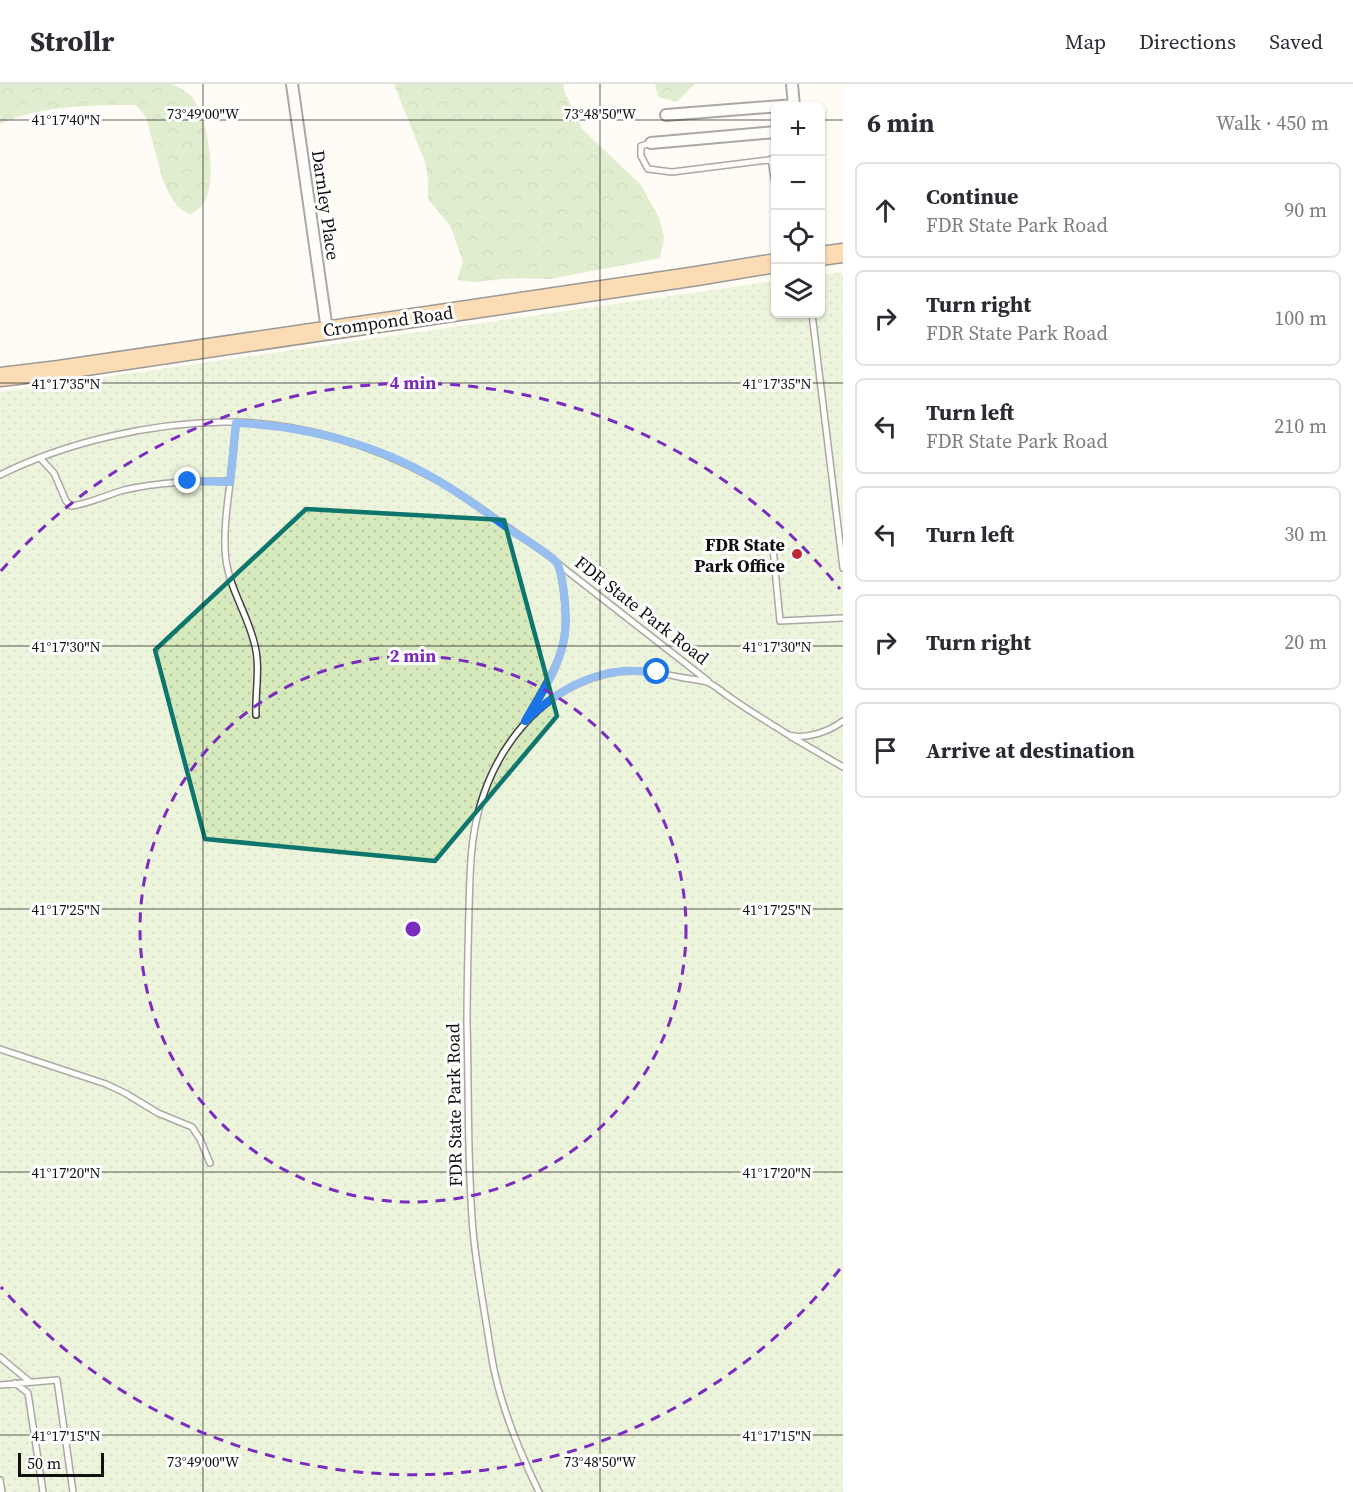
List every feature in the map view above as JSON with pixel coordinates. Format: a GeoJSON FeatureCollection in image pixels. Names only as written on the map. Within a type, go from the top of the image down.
{"type":"FeatureCollection","features":[{"type":"Feature","properties":{"kind":"highway"},"geometry":{"type":"LineString","coordinates":[[825,255],[843,253]]}},
{"type":"Feature","properties":{"kind":"highway","name":"Crompond Road"},"geometry":{"type":"LineString","coordinates":[[0,377],[771,264]]}},
{"type":"Feature","properties":{"kind":"street","name":"Darnley Place"},"geometry":{"type":"LineString","coordinates":[[292,84],[327,330]]}},
{"type":"Feature","properties":{"kind":"street"},"geometry":{"type":"LineString","coordinates":[[792,84],[794,102]]}},
{"type":"Feature","properties":{"kind":"street"},"geometry":{"type":"LineString","coordinates":[[666,115],[771,108]]}},
{"type":"Feature","properties":{"kind":"street"},"geometry":{"type":"LineString","coordinates":[[651,143],[771,132]]}},
{"type":"Feature","properties":{"kind":"lane"},"geometry":{"type":"LineString","coordinates":[[651,143],[641,146],[641,156],[648,169],[672,172],[771,159]]}},
{"type":"Feature","properties":{"kind":"lane"},"geometry":{"type":"LineString","coordinates":[[812,318],[843,568]]}},
{"type":"Feature","properties":{"kind":"lane"},"geometry":{"type":"LineString","coordinates":[[236,423],[226,522],[226,560],[232,586],[254,640],[258,657],[256,715]]}},
{"type":"Feature","properties":{"kind":"lane","name":"FDR State Park Road"},"geometry":{"type":"LineString","coordinates":[[0,475],[40,458],[84,444],[151,428],[184,424],[236,423],[277,426],[327,436],[391,457],[436,479],[470,501],[556,562],[740,705],[843,767]]}},
{"type":"Feature","properties":{"kind":"lane"},"geometry":{"type":"LineString","coordinates":[[40,458],[54,473],[66,501],[71,506],[123,490],[156,484],[188,481],[230,482]]}},
{"type":"Feature","properties":{"kind":"lane"},"geometry":{"type":"LineString","coordinates":[[773,548],[780,621],[843,618]]}},
{"type":"Feature","properties":{"kind":"lane","name":"FDR State Park Road"},"geometry":{"type":"LineString","coordinates":[[539,1492],[506,1413],[495,1373],[479,1281],[471,1191],[466,984],[474,826],[489,781],[546,684],[563,644],[566,609],[556,562]]}},
{"type":"Feature","properties":{"kind":"lane","name":"FDR State Park Road"},"geometry":{"type":"LineString","coordinates":[[525,721],[553,697],[574,685],[600,675],[624,671],[657,672],[709,682]]}},
{"type":"Feature","properties":{"kind":"lane"},"geometry":{"type":"LineString","coordinates":[[789,735],[816,734],[829,730],[843,721]]}},
{"type":"Feature","properties":{"kind":"lane"},"geometry":{"type":"LineString","coordinates":[[0,1049],[106,1084],[158,1113],[192,1127],[210,1163]]}},
{"type":"Feature","properties":{"kind":"lane"},"geometry":{"type":"LineString","coordinates":[[0,1357],[30,1382]]}},
{"type":"Feature","properties":{"kind":"lane"},"geometry":{"type":"LineString","coordinates":[[0,1385],[57,1380],[73,1492]]}},
{"type":"Feature","properties":{"kind":"lane"},"geometry":{"type":"LineString","coordinates":[[15,1383],[28,1393],[43,1492]]}},
{"type":"Feature","properties":{"kind":"lane"},"geometry":{"type":"LineString","coordinates":[[0,1480],[2,1492]]}},
{"type":"Feature","properties":{"kind":"highlighted area"},"geometry":{"type":"Polygon","coordinates":[[[306,509],[504,520],[557,716],[435,861],[205,839],[155,650],[306,509]]]}},
{"type":"Feature","properties":{"kind":"green space"},"geometry":{"type":"Polygon","coordinates":[[[0,84],[171,84],[180,88],[194,100],[207,136],[211,166],[208,193],[204,203],[190,215],[177,206],[162,177],[146,117],[136,105],[67,107],[32,113],[0,124],[0,84]]]}},
{"type":"Feature","properties":{"kind":"green space"},"geometry":{"type":"Polygon","coordinates":[[[394,84],[563,84],[582,129],[641,185],[660,220],[664,238],[660,258],[550,279],[512,278],[475,282],[457,280],[463,262],[451,227],[428,199],[425,162],[394,84]]]}},
{"type":"Feature","properties":{"kind":"green space"},"geometry":{"type":"Polygon","coordinates":[[[655,84],[695,84],[677,102],[658,97],[655,84]]]}},
{"type":"Feature","properties":{"kind":"green space"},"geometry":{"type":"Polygon","coordinates":[[[842,272],[843,280],[843,1492],[0,1492],[0,392],[771,282],[771,318],[825,318],[825,274],[842,272]]]}},
{"type":"Feature","properties":{"kind":"place","name":"FDR State Park Office"},"geometry":{"type":"Point","coordinates":[797,554]}},
{"type":"Feature","properties":{"kind":"route"},"geometry":{"type":"LineString","coordinates":[[188,481],[230,482],[236,423],[296,429],[327,436],[412,466],[470,501],[556,562],[563,587],[566,629],[557,662],[525,721],[553,697],[574,685],[600,675],[624,671],[657,672]]}}]}
